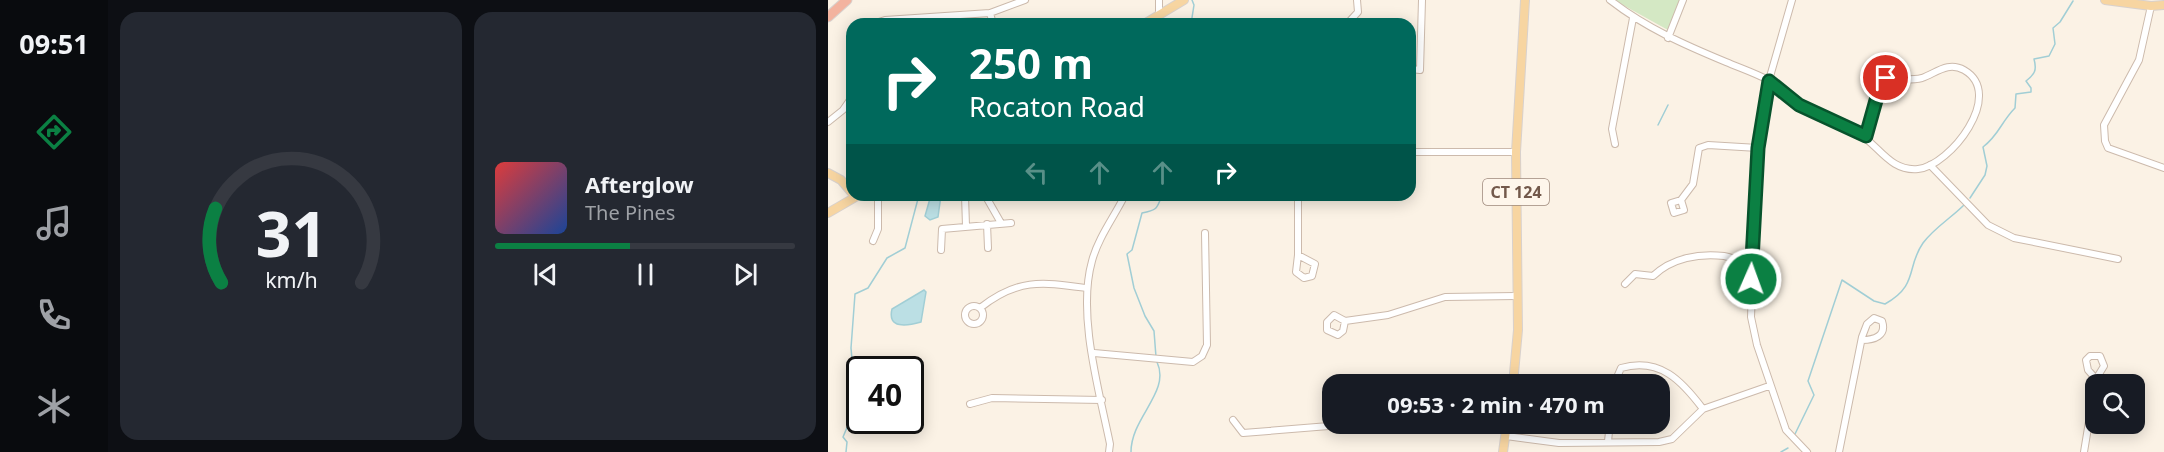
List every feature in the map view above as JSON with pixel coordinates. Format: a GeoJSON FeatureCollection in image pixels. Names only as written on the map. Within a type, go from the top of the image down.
{"type":"FeatureCollection","features":[{"type":"Feature","properties":{"kind":"highway"},"geometry":{"type":"LineString","coordinates":[[828,18],[847,0]]}},
{"type":"Feature","properties":{"kind":"main road"},"geometry":{"type":"LineString","coordinates":[[1155,18],[1184,0]]}},
{"type":"Feature","properties":{"kind":"main road","name":"CT 124"},"geometry":{"type":"LineString","coordinates":[[1514,374],[1518,330],[1516,152],[1525,0]]}},
{"type":"Feature","properties":{"kind":"main road"},"geometry":{"type":"LineString","coordinates":[[2105,0],[2151,6],[2164,5]]}},
{"type":"Feature","properties":{"kind":"main road"},"geometry":{"type":"LineString","coordinates":[[828,173],[846,185]]}},
{"type":"Feature","properties":{"kind":"main road"},"geometry":{"type":"LineString","coordinates":[[828,213],[846,201]]}},
{"type":"Feature","properties":{"kind":"main road"},"geometry":{"type":"LineString","coordinates":[[1503,452],[1506,436]]}},
{"type":"Feature","properties":{"kind":"street"},"geometry":{"type":"LineString","coordinates":[[915,18],[990,13],[1025,0]]}},
{"type":"Feature","properties":{"kind":"street"},"geometry":{"type":"LineString","coordinates":[[1160,0],[1160,18]]}},
{"type":"Feature","properties":{"kind":"street"},"geometry":{"type":"LineString","coordinates":[[1352,18],[1358,12],[1357,0]]}},
{"type":"Feature","properties":{"kind":"street"},"geometry":{"type":"LineString","coordinates":[[1416,70],[1420,70],[1422,0]]}},
{"type":"Feature","properties":{"kind":"street"},"geometry":{"type":"LineString","coordinates":[[1610,0],[1633,18],[1668,38],[1769,81],[1799,105],[1866,136],[1882,155],[1901,168],[1919,169],[1930,165],[1962,138],[1976,113],[1980,96],[1975,82],[1964,70],[1944,67],[1923,78],[1907,80],[1886,78],[1880,86],[1866,136]]}},
{"type":"Feature","properties":{"kind":"street"},"geometry":{"type":"LineString","coordinates":[[1668,38],[1683,0]]}},
{"type":"Feature","properties":{"kind":"street"},"geometry":{"type":"LineString","coordinates":[[1792,0],[1769,81],[1758,148],[1751,317],[1769,386],[1786,430],[1808,452]]}},
{"type":"Feature","properties":{"kind":"street"},"geometry":{"type":"LineString","coordinates":[[2151,6],[2139,60],[2104,125],[2103,133],[2108,148],[2164,168]]}},
{"type":"Feature","properties":{"kind":"street"},"geometry":{"type":"LineString","coordinates":[[990,13],[991,18]]}},
{"type":"Feature","properties":{"kind":"street"},"geometry":{"type":"LineString","coordinates":[[1615,144],[1612,129],[1633,18]]}},
{"type":"Feature","properties":{"kind":"street"},"geometry":{"type":"LineString","coordinates":[[828,122],[846,106]]}},
{"type":"Feature","properties":{"kind":"street"},"geometry":{"type":"LineString","coordinates":[[1681,200],[1693,184],[1699,148],[1708,145],[1758,148]]}},
{"type":"Feature","properties":{"kind":"street"},"geometry":{"type":"LineString","coordinates":[[1416,152],[1516,152]]}},
{"type":"Feature","properties":{"kind":"street"},"geometry":{"type":"LineString","coordinates":[[1930,165],[1989,225],[2003,233],[2118,259]]}},
{"type":"Feature","properties":{"kind":"street"},"geometry":{"type":"LineString","coordinates":[[873,241],[878,229],[878,201]]}},
{"type":"Feature","properties":{"kind":"street"},"geometry":{"type":"LineString","coordinates":[[965,201],[966,226]]}},
{"type":"Feature","properties":{"kind":"street"},"geometry":{"type":"LineString","coordinates":[[989,201],[1001,223]]}},
{"type":"Feature","properties":{"kind":"street"},"geometry":{"type":"LineString","coordinates":[[1109,452],[1110,444],[1087,320],[1086,288],[1092,258],[1122,201]]}},
{"type":"Feature","properties":{"kind":"street"},"geometry":{"type":"LineString","coordinates":[[1298,201],[1298,255]]}},
{"type":"Feature","properties":{"kind":"street"},"geometry":{"type":"LineString","coordinates":[[941,250],[942,229],[1011,223]]}},
{"type":"Feature","properties":{"kind":"street"},"geometry":{"type":"LineString","coordinates":[[987,224],[988,248]]}},
{"type":"Feature","properties":{"kind":"street"},"geometry":{"type":"LineString","coordinates":[[1094,353],[1147,356],[1179,363],[1193,362],[1202,356],[1206,345],[1205,233]]}},
{"type":"Feature","properties":{"kind":"street"},"geometry":{"type":"LineString","coordinates":[[1626,284],[1635,274],[1653,276],[1668,264],[1694,256],[1723,256],[1743,262],[1752,260]]}},
{"type":"Feature","properties":{"kind":"street"},"geometry":{"type":"LineString","coordinates":[[980,308],[1005,291],[1027,284],[1048,283],[1086,288]]}},
{"type":"Feature","properties":{"kind":"street"},"geometry":{"type":"LineString","coordinates":[[1345,321],[1388,315],[1445,297],[1516,296]]}},
{"type":"Feature","properties":{"kind":"street"},"geometry":{"type":"LineString","coordinates":[[1839,452],[1862,340]]}},
{"type":"Feature","properties":{"kind":"street"},"geometry":{"type":"LineString","coordinates":[[1618,374],[1621,368],[1640,365],[1669,373],[1683,382],[1703,409]]}},
{"type":"Feature","properties":{"kind":"street"},"geometry":{"type":"LineString","coordinates":[[1506,436],[1559,443],[1659,442],[1672,439],[1703,409],[1769,386]]}},
{"type":"Feature","properties":{"kind":"street"},"geometry":{"type":"LineString","coordinates":[[970,404],[992,398],[1101,400]]}},
{"type":"Feature","properties":{"kind":"street"},"geometry":{"type":"LineString","coordinates":[[1233,420],[1243,433],[1322,427]]}},
{"type":"Feature","properties":{"kind":"street"},"geometry":{"type":"LineString","coordinates":[[1608,441],[1609,434]]}},
{"type":"Feature","properties":{"kind":"street"},"geometry":{"type":"LineString","coordinates":[[2084,452],[2087,434]]}},
{"type":"Feature","properties":{"kind":"green space"},"geometry":{"type":"Polygon","coordinates":[[[1614,0],[1680,0],[1668,30],[1614,0]]]}},
{"type":"Feature","properties":{"kind":"water"},"geometry":{"type":"Polygon","coordinates":[[[929,201],[940,201],[938,217],[930,220],[925,216],[929,201]]]}},
{"type":"Feature","properties":{"kind":"water"},"geometry":{"type":"Polygon","coordinates":[[[924,290],[926,292],[921,322],[904,325],[895,323],[892,320],[892,309],[924,290]]]}},
{"type":"Feature","properties":{"kind":"waterway"},"geometry":{"type":"LineString","coordinates":[[1192,0],[1194,5],[1192,18]]}},
{"type":"Feature","properties":{"kind":"waterway"},"geometry":{"type":"LineString","coordinates":[[1970,198],[1985,175],[1987,166],[1983,147],[1993,138],[2015,108],[2016,94],[2031,92],[2026,81],[2034,72],[2034,59],[2049,56],[2055,44],[2053,28],[2060,22],[2073,1]]}},
{"type":"Feature","properties":{"kind":"waterway"},"geometry":{"type":"LineString","coordinates":[[1658,125],[1668,105]]}},
{"type":"Feature","properties":{"kind":"waterway"},"geometry":{"type":"LineString","coordinates":[[846,452],[847,442],[843,437],[857,404],[849,386],[853,371],[851,348],[855,294],[868,288],[887,258],[905,248],[917,201]]}},
{"type":"Feature","properties":{"kind":"waterway"},"geometry":{"type":"LineString","coordinates":[[1156,357],[1154,331],[1145,316],[1134,288],[1127,254],[1132,250],[1142,213],[1156,208],[1160,201]]}},
{"type":"Feature","properties":{"kind":"waterway"},"geometry":{"type":"LineString","coordinates":[[1795,434],[1814,395],[1808,381],[1842,280],[1874,301],[1885,304],[1903,290],[1923,243],[1964,205]]}},
{"type":"Feature","properties":{"kind":"waterway"},"geometry":{"type":"LineString","coordinates":[[1131,452],[1137,427],[1159,384],[1160,373],[1157,362]]}},
{"type":"Feature","properties":{"kind":"waterway"},"geometry":{"type":"LineString","coordinates":[[1781,452],[1788,448]]}},
{"type":"Feature","properties":{"kind":"route"},"geometry":{"type":"LineString","coordinates":[[1751,279],[1758,148],[1766,114],[1769,81],[1799,105],[1866,136],[1880,86],[1886,78]]}}]}
